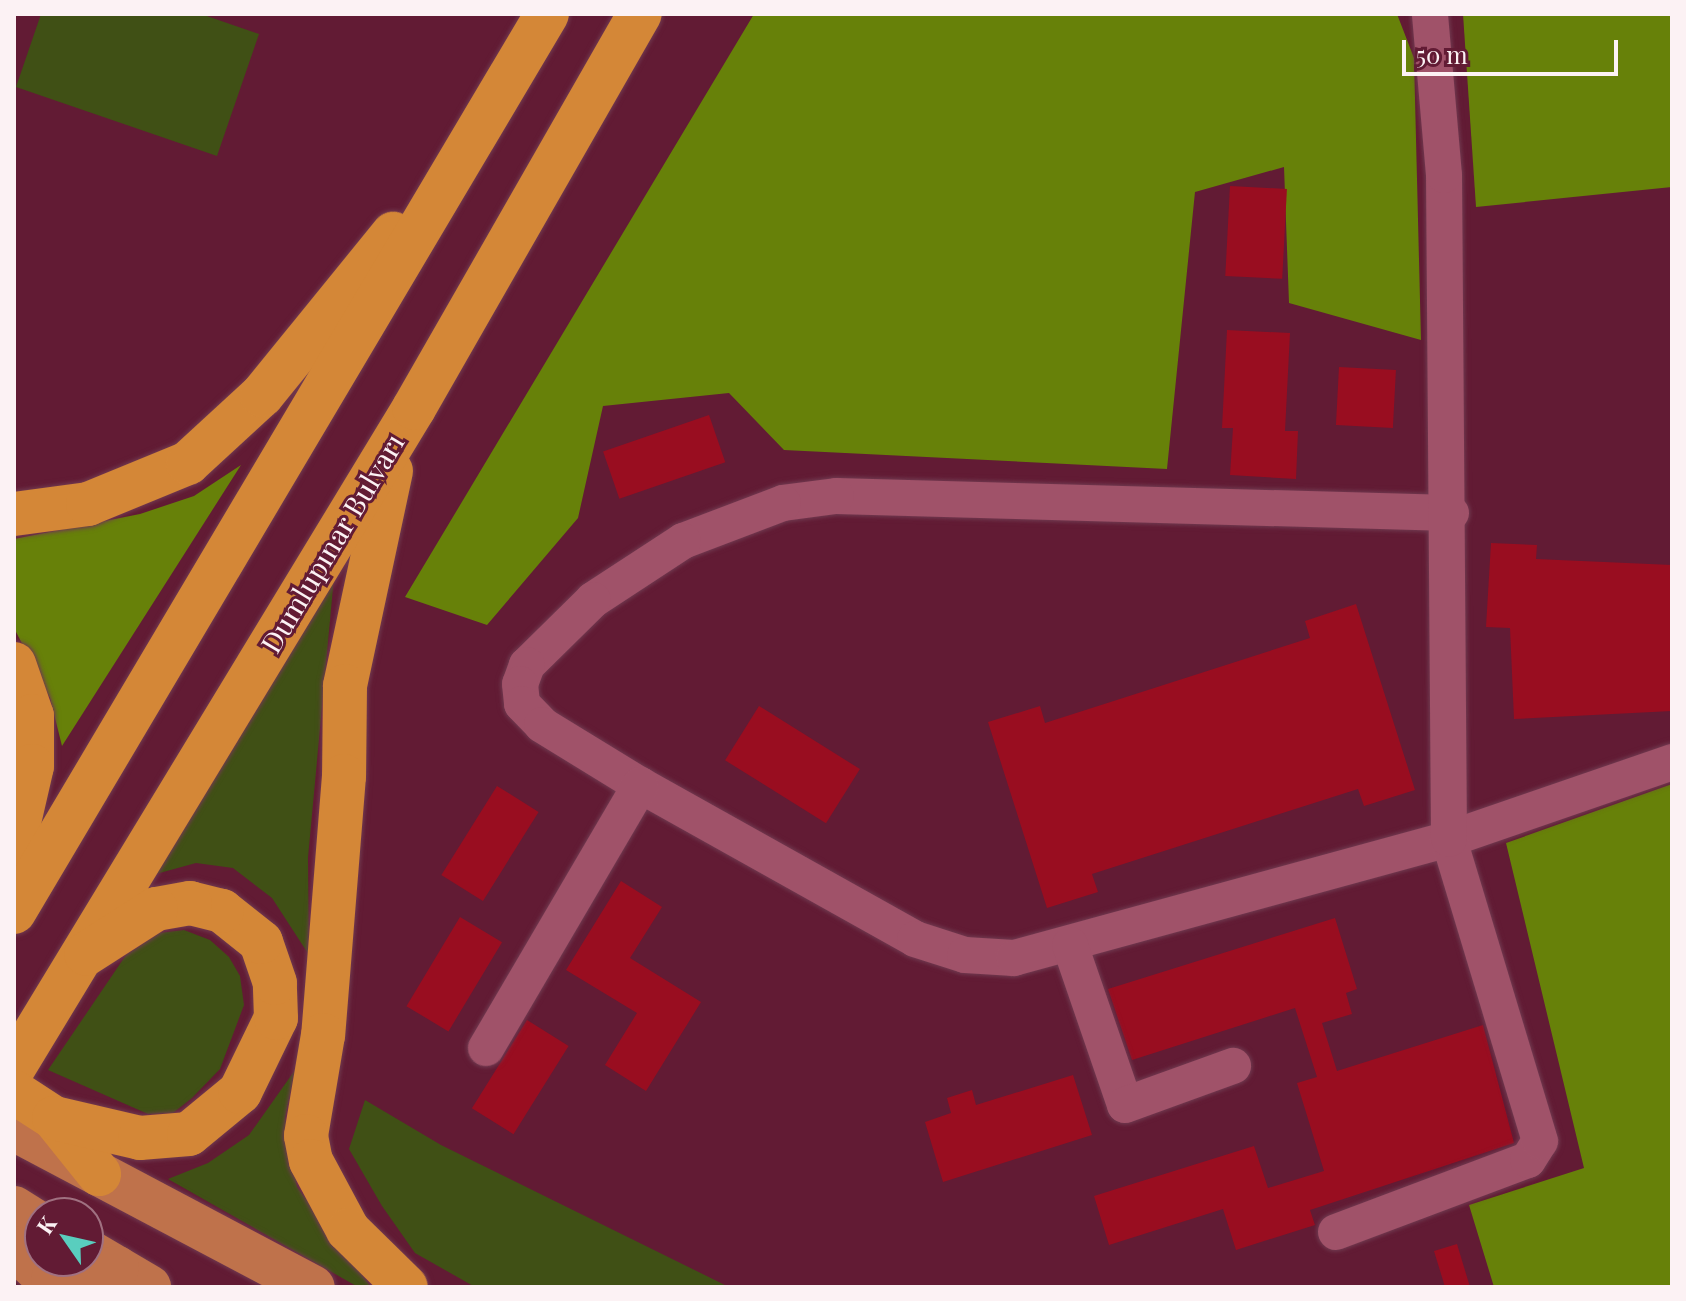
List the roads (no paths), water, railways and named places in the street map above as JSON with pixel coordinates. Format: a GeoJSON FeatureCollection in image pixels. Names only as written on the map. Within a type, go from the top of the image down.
{"type":"FeatureCollection","features":[{"type":"Feature","properties":{"kind":"highway"},"geometry":{"type":"LineString","coordinates":[[14,912],[491,114],[547,14]]}},
{"type":"Feature","properties":{"kind":"highway","name":"Dumlupınar Bulvarı"},"geometry":{"type":"LineString","coordinates":[[16,1072],[80,957],[400,433],[640,14]]}},
{"type":"Feature","properties":{"kind":"highway"},"geometry":{"type":"LineString","coordinates":[[14,514],[88,504],[188,463],[262,395],[491,114]]}},
{"type":"Feature","properties":{"kind":"highway"},"geometry":{"type":"LineString","coordinates":[[400,433],[345,686],[344,776],[324,1021],[306,1136],[311,1161],[348,1230],[406,1287]]}},
{"type":"Feature","properties":{"kind":"highway"},"geometry":{"type":"LineString","coordinates":[[14,664],[32,716],[32,766],[14,844]]}},
{"type":"Feature","properties":{"kind":"highway"},"geometry":{"type":"LineString","coordinates":[[34,1123],[140,1138],[189,1134],[240,1092],[276,1018],[275,983],[261,942],[222,911],[190,903],[156,909],[80,957]]}},
{"type":"Feature","properties":{"kind":"highway"},"geometry":{"type":"LineString","coordinates":[[16,1072],[34,1123],[99,1174]]}},
{"type":"Feature","properties":{"kind":"main road"},"geometry":{"type":"LineString","coordinates":[[99,1174],[313,1287]]}},
{"type":"Feature","properties":{"kind":"main road"},"geometry":{"type":"LineString","coordinates":[[14,1248],[55,1283],[118,1269]]}},
{"type":"Feature","properties":{"kind":"street"},"geometry":{"type":"LineString","coordinates":[[602,81],[657,14]]}},
{"type":"Feature","properties":{"kind":"street"},"geometry":{"type":"LineString","coordinates":[[1336,1232],[1528,1160],[1540,1141],[1449,839],[1451,513],[1444,175],[1430,14]]}},
{"type":"Feature","properties":{"kind":"street"},"geometry":{"type":"LineString","coordinates":[[1451,513],[836,496],[731,518],[683,541],[593,600],[540,646],[520,684],[522,704],[542,725],[640,785],[915,939],[965,955],[1014,958],[1449,839],[1672,762]]}},
{"type":"Feature","properties":{"kind":"street"},"geometry":{"type":"LineString","coordinates":[[486,1048],[640,785]]}},
{"type":"Feature","properties":{"kind":"street"},"geometry":{"type":"LineString","coordinates":[[1070,945],[1125,1105],[1233,1066]]}}]}
